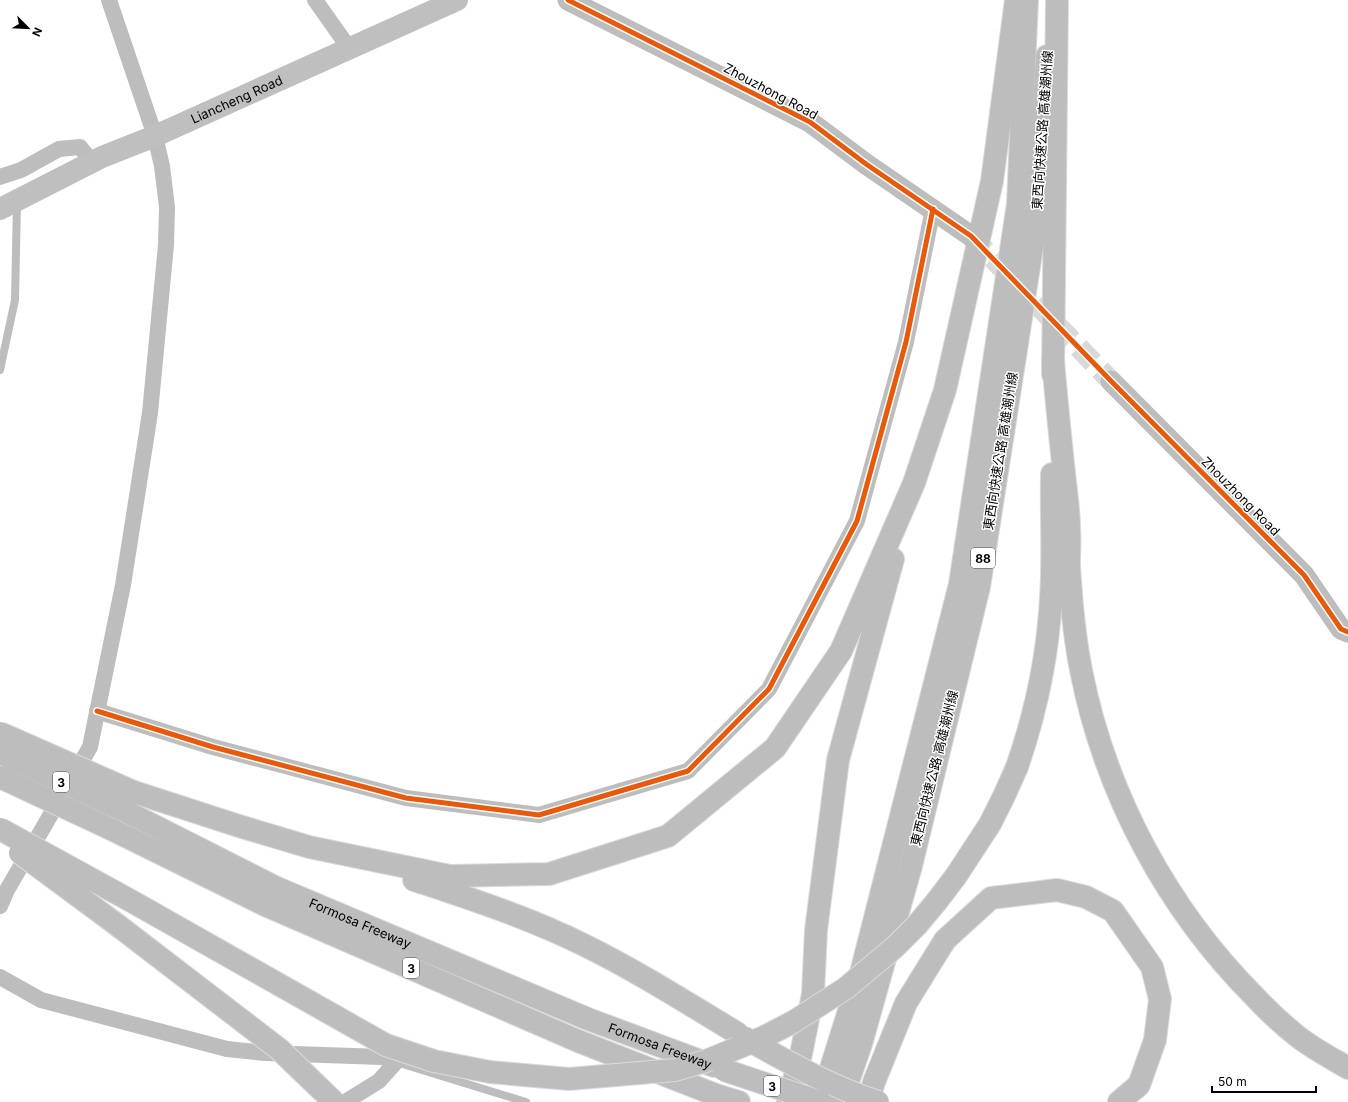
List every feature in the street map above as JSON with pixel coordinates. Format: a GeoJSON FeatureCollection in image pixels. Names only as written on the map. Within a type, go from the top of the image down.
{"type":"FeatureCollection","features":[{"type":"Feature","properties":{"kind":"highway"},"geometry":{"type":"LineString","coordinates":[[788,1102],[801,1054],[813,994],[816,930],[838,760],[914,483],[944,390],[992,181],[1016,0]]}},
{"type":"Feature","properties":{"kind":"highway","name":"東西向快速公路 高雄潮州線"},"geometry":{"type":"LineString","coordinates":[[820,1102],[862,969],[960,584],[1018,204],[1027,0]]}},
{"type":"Feature","properties":{"kind":"highway","name":"東西向快速公路 高雄潮州線"},"geometry":{"type":"LineString","coordinates":[[841,1102],[860,1044],[910,866],[979,587],[1038,209],[1050,0]]}},
{"type":"Feature","properties":{"kind":"highway"},"geometry":{"type":"LineString","coordinates":[[0,829],[133,902],[386,1045],[434,1061],[483,1071],[569,1079],[676,1070],[706,1061],[764,1037],[793,1022],[846,988],[895,947],[917,925],[947,889],[974,850],[990,824],[1017,767],[1037,699],[1049,627],[1052,565],[1051,534],[1056,0]]}},
{"type":"Feature","properties":{"kind":"highway"},"geometry":{"type":"LineString","coordinates":[[1053,360],[1069,528],[1069,564],[1075,635],[1089,704],[1101,745],[1124,805],[1149,856],[1175,900],[1220,959],[1270,1013],[1298,1037],[1348,1068]]}},
{"type":"Feature","properties":{"kind":"highway"},"geometry":{"type":"LineString","coordinates":[[309,847],[450,876],[550,874],[668,836],[775,748],[841,651],[914,483]]}},
{"type":"Feature","properties":{"kind":"highway"},"geometry":{"type":"LineString","coordinates":[[0,733],[134,792],[438,888],[528,920],[584,945],[638,974],[801,1070],[852,1093],[878,1102]]}},
{"type":"Feature","properties":{"kind":"highway","name":"Formosa Freeway"},"geometry":{"type":"LineString","coordinates":[[0,753],[122,810],[276,888],[588,1019],[724,1070],[820,1102]]}},
{"type":"Feature","properties":{"kind":"highway","name":"Formosa Freeway"},"geometry":{"type":"LineString","coordinates":[[0,777],[111,829],[266,905],[578,1040],[716,1095],[739,1102]]}},
{"type":"Feature","properties":{"kind":"highway"},"geometry":{"type":"LineString","coordinates":[[0,838],[116,924],[279,1049],[334,1102]]}},
{"type":"Feature","properties":{"kind":"highway"},"geometry":{"type":"LineString","coordinates":[[868,1102],[874,1082],[906,1003],[945,940],[991,898],[1057,890],[1086,897],[1113,911],[1152,967],[1160,999],[1155,1040],[1139,1085],[1119,1102]]}},
{"type":"Feature","properties":{"kind":"main road","name":"Liancheng Road"},"geometry":{"type":"LineString","coordinates":[[9,204],[92,162],[154,136],[457,0]]}},
{"type":"Feature","properties":{"kind":"street"},"geometry":{"type":"LineString","coordinates":[[0,906],[7,890],[90,747],[124,577],[150,413],[166,245],[167,207],[162,166],[154,136],[109,0]]}},
{"type":"Feature","properties":{"kind":"street"},"geometry":{"type":"LineString","coordinates":[[316,0],[349,48]]}},
{"type":"Feature","properties":{"kind":"street","name":"Zhouzhong Road"},"geometry":{"type":"LineString","coordinates":[[568,0],[810,122],[866,164],[971,236]]}},
{"type":"Feature","properties":{"kind":"street"},"geometry":{"type":"LineString","coordinates":[[0,177],[21,170],[59,149],[80,147],[92,162]]}},
{"type":"Feature","properties":{"kind":"street"},"geometry":{"type":"LineString","coordinates":[[97,711],[213,747],[406,798],[538,815],[688,771],[769,689],[857,521],[906,342],[933,209]]}},
{"type":"Feature","properties":{"kind":"street","name":"Zhouzhong Road"},"geometry":{"type":"LineString","coordinates":[[1111,381],[1304,575],[1341,629],[1348,632]]}},
{"type":"Feature","properties":{"kind":"street"},"geometry":{"type":"LineString","coordinates":[[0,978],[41,1000],[227,1049],[265,1053],[382,1057],[396,1062],[379,1081],[345,1102]]}},
{"type":"Feature","properties":{"kind":"lane"},"geometry":{"type":"LineString","coordinates":[[0,370],[15,300],[9,204]]}},
{"type":"Feature","properties":{"kind":"lane"},"geometry":{"type":"LineString","coordinates":[[396,1062],[526,1102]]}},
{"type":"Feature","properties":{"kind":"tunnel"},"geometry":{"type":"LineString","coordinates":[[971,236],[1111,381]]}},
{"type":"Feature","properties":{"kind":"cycle path"},"geometry":{"type":"LineString","coordinates":[[568,0],[810,122],[866,164],[971,236],[1111,381],[1304,575],[1341,629],[1348,632]]}},
{"type":"Feature","properties":{"kind":"cycle path"},"geometry":{"type":"LineString","coordinates":[[97,711],[213,747],[406,798],[539,815],[688,771],[769,689],[857,521],[906,342],[933,209]]}}]}
